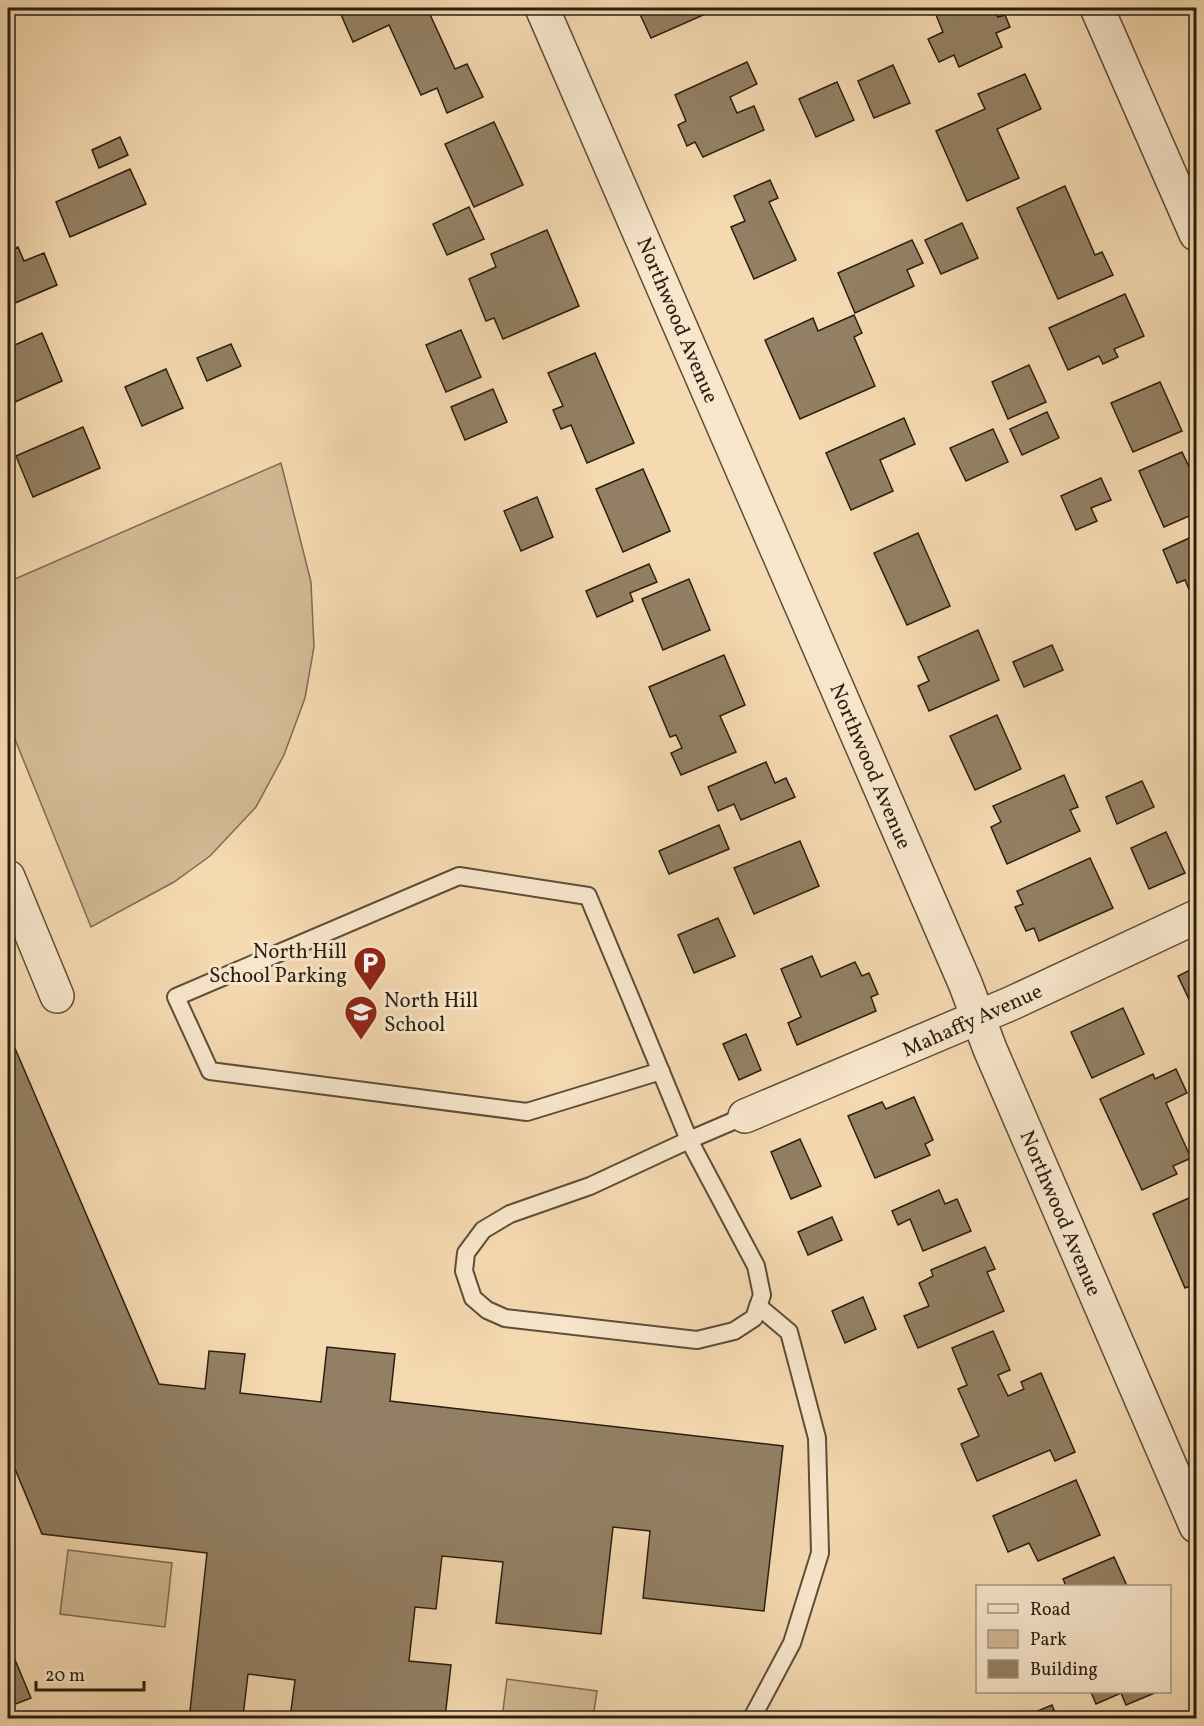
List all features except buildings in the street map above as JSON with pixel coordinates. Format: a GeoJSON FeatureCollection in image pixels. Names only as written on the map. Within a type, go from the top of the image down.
{"type":"FeatureCollection","features":[{"type":"Feature","properties":{"kind":"street","name":"Northwood Avenue"},"geometry":{"type":"LineString","coordinates":[[542,8],[1197,1526]]}},
{"type":"Feature","properties":{"kind":"street"},"geometry":{"type":"LineString","coordinates":[[1097,8],[1197,234]]}},
{"type":"Feature","properties":{"kind":"street"},"geometry":{"type":"LineString","coordinates":[[8,877],[57,996]]}},
{"type":"Feature","properties":{"kind":"street","name":"Mahaffy Avenue"},"geometry":{"type":"LineString","coordinates":[[745,1116],[978,1017],[1197,917]]}},
{"type":"Feature","properties":{"kind":"lane"},"geometry":{"type":"LineString","coordinates":[[661,1071],[527,1112],[210,1071],[176,997],[459,876],[588,896],[661,1071],[689,1140],[756,1266],[762,1295],[754,1318],[734,1331],[697,1340],[505,1318],[487,1310],[473,1298],[464,1271],[466,1253],[483,1230],[510,1214],[590,1186],[689,1140],[745,1116]]}},
{"type":"Feature","properties":{"kind":"lane"},"geometry":{"type":"LineString","coordinates":[[752,1719],[792,1643],[820,1553],[817,1438],[789,1332],[758,1306]]}},
{"type":"Feature","properties":{"kind":"green space"},"geometry":{"type":"Polygon","coordinates":[[[281,463],[311,582],[314,647],[305,698],[284,755],[256,807],[210,856],[174,882],[91,927],[8,722],[8,582],[281,463]]]}},
{"type":"Feature","properties":{"kind":"green space"},"geometry":{"type":"Polygon","coordinates":[[[68,1550],[172,1563],[165,1627],[60,1614],[68,1550]]]}},
{"type":"Feature","properties":{"kind":"green space"},"geometry":{"type":"Polygon","coordinates":[[[507,1679],[597,1691],[593,1718],[502,1718],[507,1679]]]}},
{"type":"Feature","properties":{"kind":"place","name":"North Hill School Parking"},"geometry":{"type":"Point","coordinates":[370,992]}},
{"type":"Feature","properties":{"kind":"place","name":"North Hill School"},"geometry":{"type":"Point","coordinates":[361,1041]}}]}
